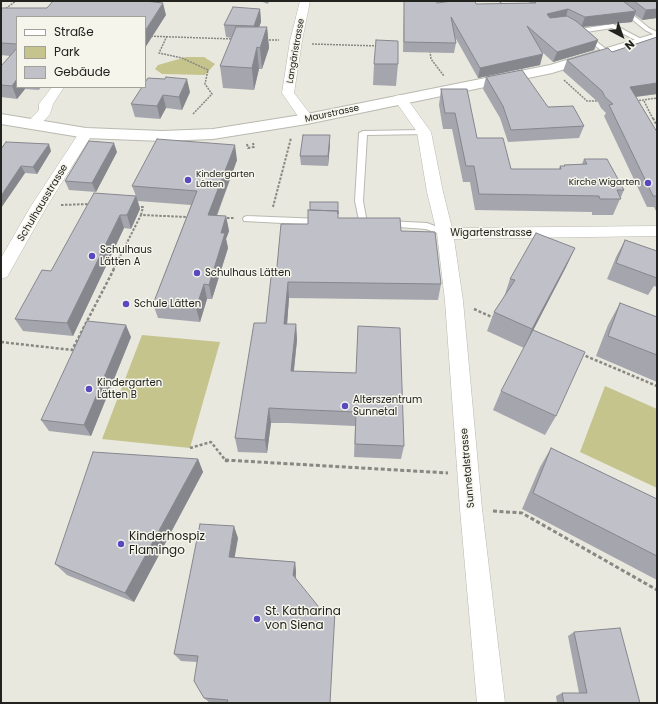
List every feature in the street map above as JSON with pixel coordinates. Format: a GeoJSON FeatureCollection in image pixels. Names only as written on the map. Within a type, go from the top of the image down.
{"type":"FeatureCollection","features":[{"type":"Feature","properties":{"kind":"street","name":"Langäristrasse"},"geometry":{"type":"LineString","coordinates":[[305,1],[296,41],[288,93],[307,119]]}},
{"type":"Feature","properties":{"kind":"street","name":"Maurstrasse"},"geometry":{"type":"LineString","coordinates":[[1,119],[86,133],[162,136],[213,134],[307,119],[552,69],[653,39]]}},
{"type":"Feature","properties":{"kind":"street"},"geometry":{"type":"LineString","coordinates":[[33,124],[45,111],[46,104],[57,88]]}},
{"type":"Feature","properties":{"kind":"street","name":"Wigartenstrasse"},"geometry":{"type":"LineString","coordinates":[[400,99],[424,132],[435,192],[446,233],[657,231]]}},
{"type":"Feature","properties":{"kind":"street","name":"Schulhausstrasse"},"geometry":{"type":"LineString","coordinates":[[1,274],[39,206],[86,133]]}},
{"type":"Feature","properties":{"kind":"street","name":"Sunnetalstrasse"},"geometry":{"type":"LineString","coordinates":[[446,233],[454,301],[471,509],[491,703]]}},
{"type":"Feature","properties":{"kind":"lane"},"geometry":{"type":"LineString","coordinates":[[613,1],[647,29],[653,39]]}},
{"type":"Feature","properties":{"kind":"lane"},"geometry":{"type":"LineString","coordinates":[[608,53],[578,30],[613,26],[653,39]]}},
{"type":"Feature","properties":{"kind":"lane"},"geometry":{"type":"LineString","coordinates":[[424,132],[363,133],[359,201],[366,223],[427,226],[446,233]]}},
{"type":"Feature","properties":{"kind":"lane"},"geometry":{"type":"LineString","coordinates":[[247,219],[332,222]]}},
{"type":"Feature","properties":{"kind":"path"},"geometry":{"type":"LineString","coordinates":[[1,12],[16,1]]}},
{"type":"Feature","properties":{"kind":"path"},"geometry":{"type":"LineString","coordinates":[[500,1],[503,8]]}},
{"type":"Feature","properties":{"kind":"path"},"geometry":{"type":"LineString","coordinates":[[146,36],[236,39]]}},
{"type":"Feature","properties":{"kind":"path"},"geometry":{"type":"LineString","coordinates":[[167,36],[159,53],[182,58],[208,70],[205,84],[212,94],[210,98],[200,105],[193,114]]}},
{"type":"Feature","properties":{"kind":"path"},"geometry":{"type":"LineString","coordinates":[[266,40],[296,41],[316,45],[384,46]]}},
{"type":"Feature","properties":{"kind":"path"},"geometry":{"type":"LineString","coordinates":[[429,47],[431,59],[454,89]]}},
{"type":"Feature","properties":{"kind":"path"},"geometry":{"type":"LineString","coordinates":[[552,69],[587,101],[605,101]]}},
{"type":"Feature","properties":{"kind":"path"},"geometry":{"type":"LineString","coordinates":[[631,101],[644,101],[657,98]]}},
{"type":"Feature","properties":{"kind":"path"},"geometry":{"type":"LineString","coordinates":[[644,101],[657,126]]}},
{"type":"Feature","properties":{"kind":"path"},"geometry":{"type":"LineString","coordinates":[[270,220],[291,137]]}},
{"type":"Feature","properties":{"kind":"path"},"geometry":{"type":"LineString","coordinates":[[39,206],[93,204]]}},
{"type":"Feature","properties":{"kind":"path"},"geometry":{"type":"LineString","coordinates":[[1,342],[72,350],[141,215],[143,207],[136,207]]}},
{"type":"Feature","properties":{"kind":"path"},"geometry":{"type":"LineString","coordinates":[[141,215],[194,217]]}},
{"type":"Feature","properties":{"kind":"path"},"geometry":{"type":"LineString","coordinates":[[217,218],[247,219]]}},
{"type":"Feature","properties":{"kind":"path"},"geometry":{"type":"LineString","coordinates":[[454,301],[497,319]]}},
{"type":"Feature","properties":{"kind":"path"},"geometry":{"type":"LineString","coordinates":[[577,353],[657,386]]}},
{"type":"Feature","properties":{"kind":"path"},"geometry":{"type":"LineString","coordinates":[[190,448],[211,442],[226,461],[418,472],[468,473]]}},
{"type":"Feature","properties":{"kind":"path"},"geometry":{"type":"LineString","coordinates":[[471,509],[522,514],[657,590]]}},
{"type":"Feature","properties":{"kind":"green space"},"geometry":{"type":"Polygon","coordinates":[[[186,57],[204,57],[215,64],[205,75],[162,74],[155,69],[158,65],[186,57]]]}},
{"type":"Feature","properties":{"kind":"green space"},"geometry":{"type":"Polygon","coordinates":[[[142,335],[220,342],[190,448],[102,439],[142,335]]]}},
{"type":"Feature","properties":{"kind":"green space"},"geometry":{"type":"Polygon","coordinates":[[[605,386],[657,409],[657,488],[580,452],[605,386]]]}},
{"type":"Feature","properties":{"kind":"building"},"geometry":{"type":"Polygon","coordinates":[[[53,1],[145,1],[163,3],[146,29],[146,16],[16,16],[16,44],[1,43],[1,8],[47,8],[53,1]]]}},
{"type":"Feature","properties":{"kind":"building"},"geometry":{"type":"Polygon","coordinates":[[[404,1],[436,1],[437,3],[452,1],[475,1],[476,4],[536,3],[534,1],[623,1],[636,11],[585,17],[568,9],[547,14],[550,18],[567,16],[576,21],[598,40],[557,52],[527,26],[543,54],[480,68],[451,17],[456,43],[404,42],[404,1]]]}},
{"type":"Feature","properties":{"kind":"building"},"geometry":{"type":"Polygon","coordinates":[[[634,1],[657,1],[657,9],[646,10],[634,1]]]}},
{"type":"Feature","properties":{"kind":"building"},"geometry":{"type":"Polygon","coordinates":[[[233,7],[260,9],[254,26],[224,25],[233,7]]]}},
{"type":"Feature","properties":{"kind":"building"},"geometry":{"type":"Polygon","coordinates":[[[236,27],[267,27],[260,48],[257,47],[252,68],[220,66],[236,27]]]}},
{"type":"Feature","properties":{"kind":"building"},"geometry":{"type":"Polygon","coordinates":[[[657,37],[657,83],[630,87],[657,132],[657,196],[653,196],[609,105],[613,104],[605,97],[602,91],[567,60],[608,48],[612,52],[657,37]]]}},
{"type":"Feature","properties":{"kind":"building"},"geometry":{"type":"Polygon","coordinates":[[[376,40],[398,41],[398,64],[374,64],[376,40]]]}},
{"type":"Feature","properties":{"kind":"building"},"geometry":{"type":"Polygon","coordinates":[[[16,49],[16,80],[12,86],[1,85],[1,66],[16,49]]]}},
{"type":"Feature","properties":{"kind":"building"},"geometry":{"type":"Polygon","coordinates":[[[522,70],[548,107],[573,106],[584,126],[511,130],[503,106],[486,77],[522,70]]]}},
{"type":"Feature","properties":{"kind":"building"},"geometry":{"type":"Polygon","coordinates":[[[166,77],[187,79],[179,97],[163,95],[157,106],[131,104],[141,88],[146,88],[146,81],[148,78],[165,79],[166,77]]]}},
{"type":"Feature","properties":{"kind":"building"},"geometry":{"type":"Polygon","coordinates":[[[441,89],[467,89],[477,138],[503,138],[511,169],[561,169],[560,166],[565,166],[564,165],[587,164],[584,159],[607,159],[624,190],[617,190],[621,199],[600,199],[599,196],[479,194],[474,166],[466,166],[455,113],[445,113],[441,89]]]}},
{"type":"Feature","properties":{"kind":"building"},"geometry":{"type":"Polygon","coordinates":[[[303,135],[330,135],[328,156],[300,156],[303,135]]]}},
{"type":"Feature","properties":{"kind":"building"},"geometry":{"type":"Polygon","coordinates":[[[157,139],[235,145],[208,215],[226,216],[221,233],[225,233],[209,285],[204,284],[196,308],[153,304],[197,191],[132,186],[157,139]]]}},
{"type":"Feature","properties":{"kind":"building"},"geometry":{"type":"Polygon","coordinates":[[[89,141],[114,143],[92,183],[65,181],[89,141]]]}},
{"type":"Feature","properties":{"kind":"building"},"geometry":{"type":"Polygon","coordinates":[[[6,142],[49,144],[33,167],[21,166],[1,196],[1,149],[6,142]]]}},
{"type":"Feature","properties":{"kind":"building","name":"Schulhaus Lätten A"},"geometry":{"type":"Polygon","coordinates":[[[94,193],[136,196],[127,215],[120,215],[67,323],[15,319],[42,270],[51,271],[94,193]]]}},
{"type":"Feature","properties":{"kind":"building"},"geometry":{"type":"Polygon","coordinates":[[[310,202],[338,202],[338,211],[310,210],[310,202]]]}},
{"type":"Feature","properties":{"kind":"building"},"geometry":{"type":"Polygon","coordinates":[[[308,210],[338,211],[338,218],[400,218],[401,231],[435,232],[441,284],[288,282],[284,324],[296,324],[291,371],[356,373],[358,326],[400,328],[404,446],[355,444],[356,412],[269,408],[265,440],[235,438],[254,323],[266,323],[271,277],[276,277],[281,224],[308,224],[308,210]]]}},
{"type":"Feature","properties":{"kind":"building"},"geometry":{"type":"Polygon","coordinates":[[[536,233],[575,248],[532,329],[494,312],[515,280],[510,279],[536,233]]]}},
{"type":"Feature","properties":{"kind":"building"},"geometry":{"type":"Polygon","coordinates":[[[625,240],[657,251],[657,278],[616,263],[625,240]]]}},
{"type":"Feature","properties":{"kind":"building"},"geometry":{"type":"Polygon","coordinates":[[[620,303],[657,317],[657,355],[608,336],[620,303]]]}},
{"type":"Feature","properties":{"kind":"building","name":"Kindergarten Lätten B"},"geometry":{"type":"Polygon","coordinates":[[[87,321],[126,325],[84,425],[41,420],[87,321]]]}},
{"type":"Feature","properties":{"kind":"building"},"geometry":{"type":"Polygon","coordinates":[[[533,330],[585,352],[556,416],[501,391],[533,330]]]}},
{"type":"Feature","properties":{"kind":"building"},"geometry":{"type":"Polygon","coordinates":[[[551,448],[657,499],[657,556],[533,493],[551,448]]]}},
{"type":"Feature","properties":{"kind":"building","name":"Kinderhospiz Flamingo"},"geometry":{"type":"Polygon","coordinates":[[[93,452],[198,459],[125,593],[55,564],[93,452]]]}},
{"type":"Feature","properties":{"kind":"building","name":"St. Katharina von Siena"},"geometry":{"type":"Polygon","coordinates":[[[200,524],[234,526],[229,557],[295,562],[293,575],[322,611],[335,611],[330,703],[227,703],[228,700],[204,698],[194,681],[198,656],[174,654],[200,524]]]}},
{"type":"Feature","properties":{"kind":"building"},"geometry":{"type":"Polygon","coordinates":[[[620,628],[640,703],[564,703],[562,693],[587,693],[574,632],[620,628]]]}},
{"type":"Feature","properties":{"kind":"place","name":"Kindergarten Lätten"},"geometry":{"type":"Point","coordinates":[188,180]}},
{"type":"Feature","properties":{"kind":"place","name":"Kirche Wigarten"},"geometry":{"type":"Point","coordinates":[648,183]}},
{"type":"Feature","properties":{"kind":"place","name":"Schulhaus Lätten A"},"geometry":{"type":"Point","coordinates":[92,256]}},
{"type":"Feature","properties":{"kind":"place","name":"Schulhaus Lätten"},"geometry":{"type":"Point","coordinates":[197,273]}},
{"type":"Feature","properties":{"kind":"place","name":"Schule Lätten"},"geometry":{"type":"Point","coordinates":[126,304]}},
{"type":"Feature","properties":{"kind":"place","name":"Kindergarten Lätten B"},"geometry":{"type":"Point","coordinates":[89,389]}},
{"type":"Feature","properties":{"kind":"place","name":"Alterszentrum Sunnetal"},"geometry":{"type":"Point","coordinates":[345,406]}},
{"type":"Feature","properties":{"kind":"place","name":"Kinderhospiz Flamingo"},"geometry":{"type":"Point","coordinates":[121,544]}},
{"type":"Feature","properties":{"kind":"place","name":"St. Katharina von Siena"},"geometry":{"type":"Point","coordinates":[257,619]}}]}
